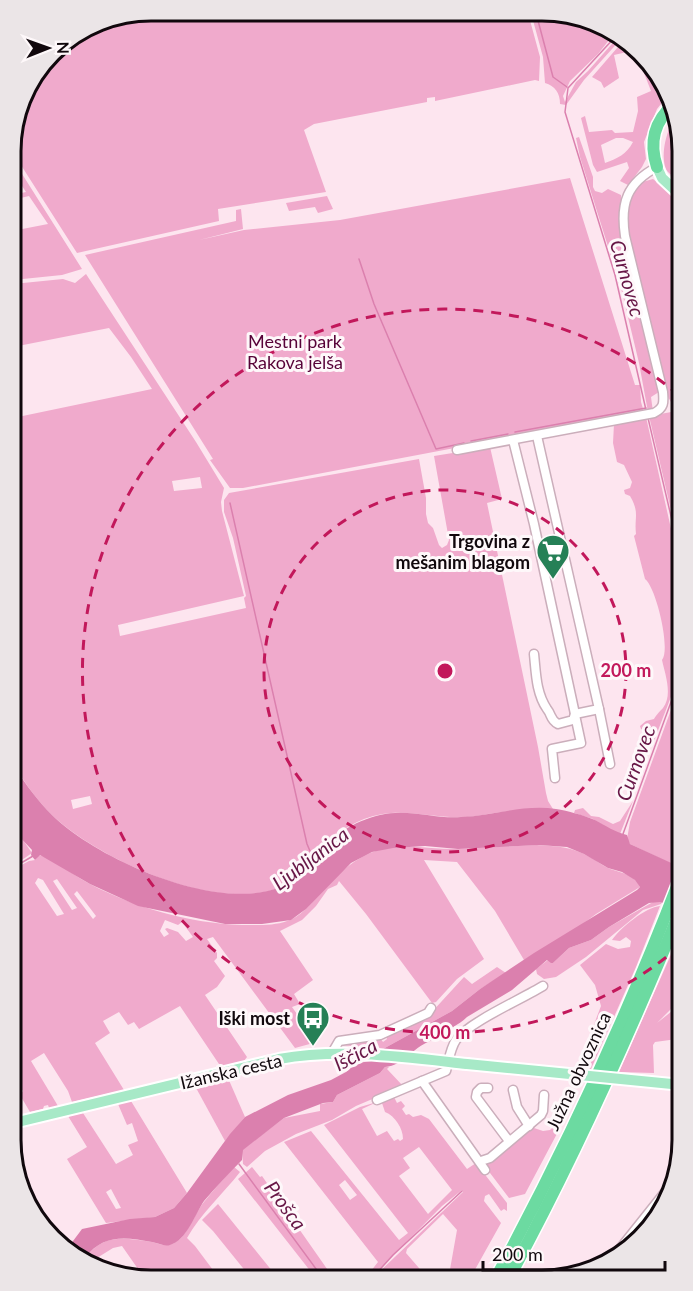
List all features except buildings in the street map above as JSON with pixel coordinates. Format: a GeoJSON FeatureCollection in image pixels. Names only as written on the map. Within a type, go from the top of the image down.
{"type":"FeatureCollection","features":[{"type":"Feature","properties":{"kind":"highway"},"geometry":{"type":"LineString","coordinates":[[657,167],[653,151],[654,135],[660,119],[666,113]]}},
{"type":"Feature","properties":{"kind":"highway","name":"Južna obvoznica"},"geometry":{"type":"LineString","coordinates":[[513,1270],[579,1140],[653,962],[672,904]]}},
{"type":"Feature","properties":{"kind":"highway","name":"Južna obvoznica"},"geometry":{"type":"LineString","coordinates":[[500,1270],[672,926]]}},
{"type":"Feature","properties":{"kind":"main road"},"geometry":{"type":"LineString","coordinates":[[657,167],[672,188]]}},
{"type":"Feature","properties":{"kind":"main road","name":"Ižanska cesta"},"geometry":{"type":"LineString","coordinates":[[21,1121],[279,1059],[348,1052],[672,1084]]}},
{"type":"Feature","properties":{"kind":"street"},"geometry":{"type":"LineString","coordinates":[[457,450],[641,416],[654,413],[663,406],[663,392],[625,236],[623,219],[624,205],[630,190],[641,176],[657,167]]}},
{"type":"Feature","properties":{"kind":"street"},"geometry":{"type":"LineString","coordinates":[[537,436],[610,764]]}},
{"type":"Feature","properties":{"kind":"street"},"geometry":{"type":"LineString","coordinates":[[513,440],[534,524],[581,743],[552,749],[555,777]]}},
{"type":"Feature","properties":{"kind":"street"},"geometry":{"type":"LineString","coordinates":[[534,654],[541,699],[551,718],[558,724],[573,720],[575,714]]}},
{"type":"Feature","properties":{"kind":"street"},"geometry":{"type":"LineString","coordinates":[[575,714],[599,709]]}},
{"type":"Feature","properties":{"kind":"street"},"geometry":{"type":"LineString","coordinates":[[377,1100],[446,1071],[443,1061],[467,1029],[543,986]]}},
{"type":"Feature","properties":{"kind":"street"},"geometry":{"type":"LineString","coordinates":[[332,1053],[339,1041],[389,1032],[428,1012],[431,1008]]}},
{"type":"Feature","properties":{"kind":"street"},"geometry":{"type":"LineString","coordinates":[[422,1081],[483,1166],[543,1111],[544,1095]]}},
{"type":"Feature","properties":{"kind":"street"},"geometry":{"type":"LineString","coordinates":[[488,1088],[481,1088],[476,1097],[509,1142]]}},
{"type":"Feature","properties":{"kind":"street"},"geometry":{"type":"LineString","coordinates":[[513,1090],[518,1107],[529,1126]]}},
{"type":"Feature","properties":{"kind":"street"},"geometry":{"type":"LineString","coordinates":[[631,1235],[652,1208]]}},
{"type":"Feature","properties":{"kind":"green space"},"geometry":{"type":"Polygon","coordinates":[[[151,21],[530,21],[540,57],[539,81],[435,101],[435,97],[427,98],[427,102],[314,124],[304,130],[326,192],[218,209],[219,221],[77,253],[21,165],[21,151],[22,134],[28,109],[44,78],[78,78],[78,44],[94,34],[118,25],[151,21]]]}},
{"type":"Feature","properties":{"kind":"green space"},"geometry":{"type":"Polygon","coordinates":[[[533,21],[559,22],[584,28],[609,40],[570,81],[563,96],[565,102],[576,82],[613,42],[616,44],[584,80],[566,105],[560,104],[556,90],[545,83],[543,57],[533,21]]]}},
{"type":"Feature","properties":{"kind":"green space"},"geometry":{"type":"Polygon","coordinates":[[[619,46],[627,52],[614,55],[619,78],[604,88],[601,82],[592,77],[619,46]]]}},
{"type":"Feature","properties":{"kind":"green space"},"geometry":{"type":"Polygon","coordinates":[[[644,71],[662,102],[657,109],[644,142],[646,159],[642,167],[628,185],[620,181],[629,168],[627,162],[597,172],[593,165],[581,118],[585,116],[589,132],[612,130],[615,133],[633,132],[638,111],[637,97],[651,91],[644,71]],[[616,138],[601,145],[605,163],[621,156],[633,142],[616,138]]]}},
{"type":"Feature","properties":{"kind":"green space"},"geometry":{"type":"Polygon","coordinates":[[[669,128],[672,176],[664,163],[664,149],[669,128]]]}},
{"type":"Feature","properties":{"kind":"green space"},"geometry":{"type":"Polygon","coordinates":[[[579,137],[593,177],[595,191],[602,193],[608,189],[621,195],[621,206],[659,392],[651,397],[653,412],[648,412],[621,288],[580,157],[576,138],[579,137]]]}},
{"type":"Feature","properties":{"kind":"green space"},"geometry":{"type":"Polygon","coordinates":[[[21,172],[82,269],[62,275],[21,279],[21,229],[48,224],[29,196],[21,198],[21,193],[26,192],[21,184],[21,172]]]}},
{"type":"Feature","properties":{"kind":"green space","name":"Mestni park Rakova jelša"},"geometry":{"type":"Polygon","coordinates":[[[570,178],[635,385],[640,385],[644,412],[243,488],[230,488],[210,460],[213,459],[85,255],[236,221],[236,210],[241,209],[243,229],[199,240],[244,230],[340,220],[570,178]]]}},
{"type":"Feature","properties":{"kind":"green space"},"geometry":{"type":"Polygon","coordinates":[[[653,179],[672,194],[672,403],[668,397],[627,233],[627,202],[639,183],[653,179]]]}},
{"type":"Feature","properties":{"kind":"green space"},"geometry":{"type":"Polygon","coordinates":[[[327,196],[333,209],[318,213],[315,207],[289,211],[286,203],[327,196]]]}},
{"type":"Feature","properties":{"kind":"green space"},"geometry":{"type":"Polygon","coordinates":[[[86,274],[224,488],[222,511],[244,596],[118,625],[120,636],[246,608],[244,598],[246,596],[233,538],[224,512],[224,500],[229,493],[419,459],[428,523],[433,528],[442,548],[449,540],[434,456],[490,447],[502,499],[487,503],[546,793],[553,809],[516,810],[464,817],[411,813],[376,815],[357,822],[336,835],[318,850],[296,877],[287,884],[255,894],[225,893],[193,888],[160,878],[99,849],[73,832],[47,810],[21,776],[21,416],[152,389],[109,328],[21,345],[21,283],[63,279],[75,283],[86,274]],[[200,477],[172,481],[174,491],[202,488],[200,477]],[[90,796],[71,800],[73,809],[92,804],[90,796]]]}},
{"type":"Feature","properties":{"kind":"green space"},"geometry":{"type":"Polygon","coordinates":[[[672,412],[672,514],[649,416],[672,412]]]}},
{"type":"Feature","properties":{"kind":"green space"},"geometry":{"type":"Polygon","coordinates":[[[646,417],[672,533],[672,694],[652,746],[646,745],[646,732],[640,726],[654,719],[666,703],[667,684],[662,660],[665,644],[658,605],[645,579],[634,536],[636,534],[635,507],[624,490],[630,488],[632,482],[624,465],[617,462],[613,443],[614,424],[646,417]]]}},
{"type":"Feature","properties":{"kind":"green space"},"geometry":{"type":"Polygon","coordinates":[[[672,707],[672,864],[630,844],[627,839],[630,822],[672,707]]]}},
{"type":"Feature","properties":{"kind":"green space"},"geometry":{"type":"Polygon","coordinates":[[[633,801],[620,834],[593,819],[574,813],[575,810],[583,808],[591,816],[613,824],[620,821],[633,801]]]}},
{"type":"Feature","properties":{"kind":"green space"},"geometry":{"type":"Polygon","coordinates":[[[21,838],[23,840],[32,853],[21,861],[21,838]]]}},
{"type":"Feature","properties":{"kind":"green space"},"geometry":{"type":"Polygon","coordinates":[[[537,845],[570,849],[635,879],[640,887],[524,960],[495,911],[457,862],[424,860],[484,959],[457,979],[436,1002],[432,1003],[339,881],[337,885],[328,889],[302,920],[280,931],[313,980],[294,994],[300,1004],[292,1007],[317,1042],[295,1048],[213,937],[207,939],[217,953],[214,961],[225,976],[217,987],[205,995],[247,1057],[244,1061],[221,1067],[180,1006],[139,1029],[134,1022],[128,1025],[119,1012],[103,1021],[110,1033],[95,1043],[124,1090],[72,1102],[68,1091],[44,1053],[31,1061],[58,1106],[49,1108],[48,1105],[43,1109],[30,1112],[21,1097],[23,1091],[21,1088],[21,865],[35,860],[39,855],[108,893],[144,907],[202,921],[259,925],[282,923],[296,917],[348,866],[370,853],[392,847],[460,849],[537,845]],[[38,878],[35,883],[57,916],[64,914],[43,880],[38,878]],[[57,879],[53,881],[72,910],[77,908],[57,879]],[[77,891],[74,894],[93,919],[96,916],[77,891]],[[165,920],[160,931],[164,937],[169,934],[165,929],[167,928],[178,932],[186,941],[193,937],[182,922],[178,925],[165,920]]]}},
{"type":"Feature","properties":{"kind":"green space"},"geometry":{"type":"Polygon","coordinates":[[[653,902],[662,902],[643,910],[586,957],[556,977],[544,979],[537,974],[536,969],[548,960],[553,963],[569,948],[591,940],[653,902]]]}},
{"type":"Feature","properties":{"kind":"green space"},"geometry":{"type":"Polygon","coordinates":[[[660,906],[591,1069],[584,1068],[589,1052],[588,1040],[601,1006],[595,985],[580,965],[606,944],[618,949],[630,947],[631,941],[626,937],[620,941],[612,940],[634,919],[660,906]]]}},
{"type":"Feature","properties":{"kind":"green space"},"geometry":{"type":"Polygon","coordinates":[[[672,952],[672,1008],[657,1023],[672,1011],[672,1040],[655,1042],[653,1045],[654,1073],[619,1072],[672,952]]]}},
{"type":"Feature","properties":{"kind":"green space"},"geometry":{"type":"Polygon","coordinates":[[[497,967],[506,973],[480,989],[452,1011],[383,1049],[341,1045],[380,1038],[383,1042],[387,1039],[386,1036],[430,1014],[464,977],[472,984],[497,967]]]}},
{"type":"Feature","properties":{"kind":"green space"},"geometry":{"type":"Polygon","coordinates":[[[385,1067],[389,1067],[387,1069],[403,1086],[356,1106],[332,1120],[296,1134],[265,1151],[247,1167],[243,1164],[242,1150],[284,1118],[320,1111],[320,1104],[333,1102],[337,1095],[380,1073],[385,1067]]]}},
{"type":"Feature","properties":{"kind":"green space"},"geometry":{"type":"Polygon","coordinates":[[[228,1078],[245,1117],[225,1141],[195,1086],[228,1078]]]}},
{"type":"Feature","properties":{"kind":"green space"},"geometry":{"type":"Polygon","coordinates":[[[393,1095],[397,1103],[401,1101],[405,1106],[402,1109],[406,1115],[413,1117],[421,1115],[429,1119],[467,1169],[476,1163],[507,1203],[507,1211],[504,1209],[501,1211],[489,1194],[485,1196],[484,1201],[501,1223],[475,1270],[450,1270],[457,1230],[443,1214],[407,1249],[406,1253],[421,1270],[381,1270],[463,1192],[462,1190],[442,1206],[379,1270],[372,1270],[378,1262],[284,1142],[311,1131],[399,1240],[408,1233],[324,1125],[360,1107],[377,1102],[362,1109],[377,1136],[387,1131],[394,1141],[398,1139],[400,1141],[403,1135],[400,1127],[392,1116],[385,1112],[381,1100],[393,1095]],[[419,1147],[403,1158],[410,1168],[399,1176],[428,1214],[452,1190],[419,1147]],[[345,1180],[339,1185],[350,1200],[357,1195],[345,1180]]]}},
{"type":"Feature","properties":{"kind":"green space"},"geometry":{"type":"Polygon","coordinates":[[[131,1101],[187,1193],[174,1208],[155,1217],[106,1223],[67,1159],[87,1147],[68,1116],[83,1113],[116,1164],[133,1155],[128,1145],[138,1141],[132,1123],[127,1125],[118,1104],[131,1101]],[[111,1189],[106,1192],[116,1209],[121,1208],[111,1189]]]}},
{"type":"Feature","properties":{"kind":"green space"},"geometry":{"type":"Polygon","coordinates":[[[563,1118],[525,1194],[509,1198],[487,1169],[486,1164],[531,1127],[543,1131],[550,1130],[563,1118]]]}},
{"type":"Feature","properties":{"kind":"green space"},"geometry":{"type":"Polygon","coordinates":[[[234,1167],[240,1172],[205,1212],[187,1238],[213,1270],[138,1269],[122,1246],[113,1248],[97,1258],[89,1254],[100,1244],[115,1239],[132,1239],[166,1245],[174,1243],[187,1230],[204,1202],[234,1167]]]}},
{"type":"Feature","properties":{"kind":"green space"},"geometry":{"type":"Polygon","coordinates":[[[252,1167],[260,1177],[262,1176],[328,1270],[310,1270],[238,1179],[252,1167]]]}},
{"type":"Feature","properties":{"kind":"green space"},"geometry":{"type":"Polygon","coordinates":[[[218,1204],[271,1270],[245,1270],[202,1220],[218,1204]]]}},
{"type":"Feature","properties":{"kind":"shaded area"},"geometry":{"type":"Polygon","coordinates":[[[21,776],[52,815],[98,849],[160,878],[193,888],[225,893],[254,893],[287,884],[312,857],[335,837],[361,821],[380,815],[411,813],[461,817],[520,809],[556,809],[595,820],[627,835],[630,844],[672,863],[672,906],[660,902],[649,903],[591,940],[569,948],[553,963],[547,960],[512,990],[434,1040],[427,1042],[398,1063],[385,1067],[380,1073],[337,1095],[333,1102],[323,1103],[284,1118],[243,1150],[242,1160],[204,1201],[186,1232],[176,1242],[166,1246],[155,1242],[115,1239],[99,1245],[89,1254],[72,1243],[82,1229],[130,1219],[155,1217],[174,1208],[245,1117],[288,1095],[331,1080],[357,1063],[372,1061],[383,1049],[452,1011],[534,953],[640,887],[635,880],[622,872],[608,868],[567,847],[539,845],[458,849],[425,846],[393,848],[372,852],[351,863],[306,909],[291,920],[262,924],[225,924],[138,906],[90,884],[40,855],[35,860],[31,855],[32,850],[21,838],[21,776]]]}},
{"type":"Feature","properties":{"kind":"waterway"},"geometry":{"type":"LineString","coordinates":[[538,21],[553,77],[567,87]]}},
{"type":"Feature","properties":{"kind":"waterway","name":"Curnovec"},"geometry":{"type":"LineString","coordinates":[[611,41],[568,88],[565,112],[615,275],[646,410]]}},
{"type":"Feature","properties":{"kind":"waterway"},"geometry":{"type":"LineString","coordinates":[[359,259],[374,304],[436,449],[464,443]]}},
{"type":"Feature","properties":{"kind":"waterway"},"geometry":{"type":"LineString","coordinates":[[515,432],[646,408]]}},
{"type":"Feature","properties":{"kind":"waterway","name":"Curnovec"},"geometry":{"type":"LineString","coordinates":[[648,418],[672,520]]}},
{"type":"Feature","properties":{"kind":"waterway"},"geometry":{"type":"LineString","coordinates":[[471,441],[508,434]]}},
{"type":"Feature","properties":{"kind":"waterway","name":"Ljubljanica"},"geometry":{"type":"LineString","coordinates":[[230,503],[307,844],[313,858]]}},
{"type":"Feature","properties":{"kind":"waterway","name":"Curnovec"},"geometry":{"type":"LineString","coordinates":[[623,834],[672,699]]}},
{"type":"Feature","properties":{"kind":"waterway"},"geometry":{"type":"LineString","coordinates":[[21,863],[33,856]]}},
{"type":"Feature","properties":{"kind":"waterway","name":"Prošca"},"geometry":{"type":"LineString","coordinates":[[239,1164],[317,1270]]}},
{"type":"Feature","properties":{"kind":"waterway"},"geometry":{"type":"LineString","coordinates":[[379,1270],[462,1191]]}},
{"type":"Feature","properties":{"kind":"place","name":"Trgovina z mešanim blagom"},"geometry":{"type":"Point","coordinates":[553,580]}},
{"type":"Feature","properties":{"kind":"place","name":"Iški most"},"geometry":{"type":"Point","coordinates":[313,1047]}},
{"type":"Feature","properties":{"kind":"water label","name":"Iščica"},"geometry":{"type":"Point","coordinates":[355,1054]}}]}
